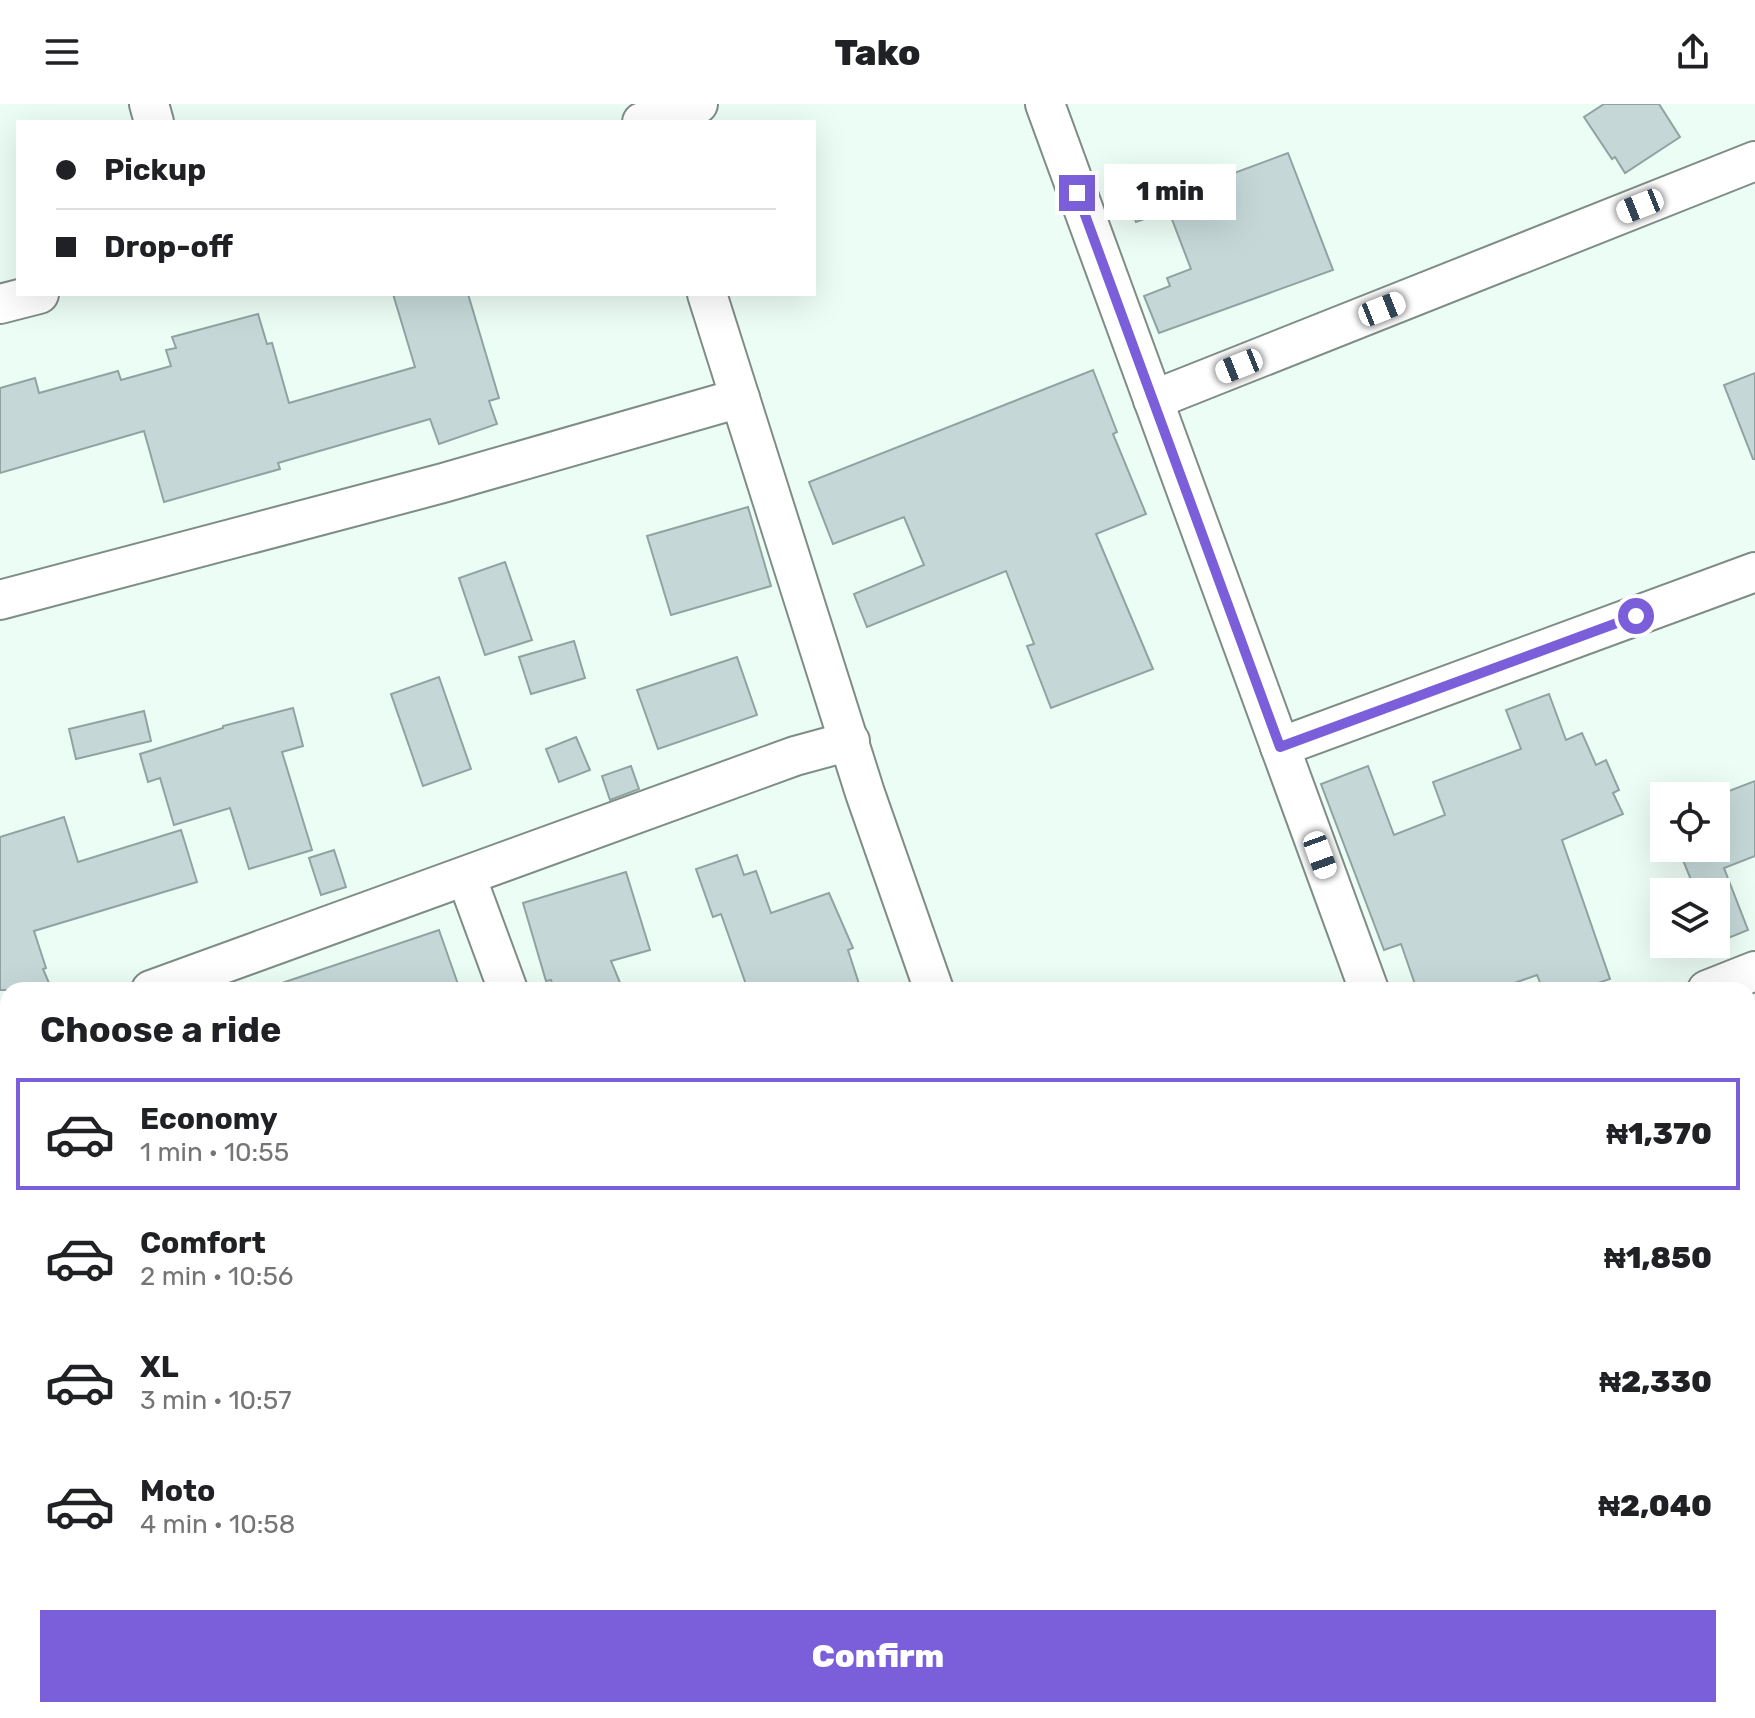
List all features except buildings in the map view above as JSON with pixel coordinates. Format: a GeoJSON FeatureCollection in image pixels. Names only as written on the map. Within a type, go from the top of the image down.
{"type":"FeatureCollection","features":[{"type":"Feature","properties":{"kind":"street"},"geometry":{"type":"LineString","coordinates":[[652,120],[698,104]]}},
{"type":"Feature","properties":{"kind":"street"},"geometry":{"type":"LineString","coordinates":[[1045,104],[1366,982]]}},
{"type":"Feature","properties":{"kind":"street"},"geometry":{"type":"LineString","coordinates":[[1153,400],[1755,161]]}},
{"type":"Feature","properties":{"kind":"street"},"geometry":{"type":"LineString","coordinates":[[0,304],[31,296]]}},
{"type":"Feature","properties":{"kind":"street"},"geometry":{"type":"LineString","coordinates":[[708,296],[865,793],[931,982]]}},
{"type":"Feature","properties":{"kind":"street"},"geometry":{"type":"LineString","coordinates":[[0,600],[443,483],[740,398]]}},
{"type":"Feature","properties":{"kind":"street"},"geometry":{"type":"LineString","coordinates":[[1280,747],[1755,572]]}},
{"type":"Feature","properties":{"kind":"street"},"geometry":{"type":"LineString","coordinates":[[173,982],[795,756],[850,741]]}},
{"type":"Feature","properties":{"kind":"street"},"geometry":{"type":"LineString","coordinates":[[466,876],[505,982]]}},
{"type":"Feature","properties":{"kind":"street"},"geometry":{"type":"LineString","coordinates":[[1727,982],[1755,971]]}},
{"type":"Feature","properties":{"kind":"route"},"geometry":{"type":"LineString","coordinates":[[1077,193],[1280,747],[1636,616]]}}]}
